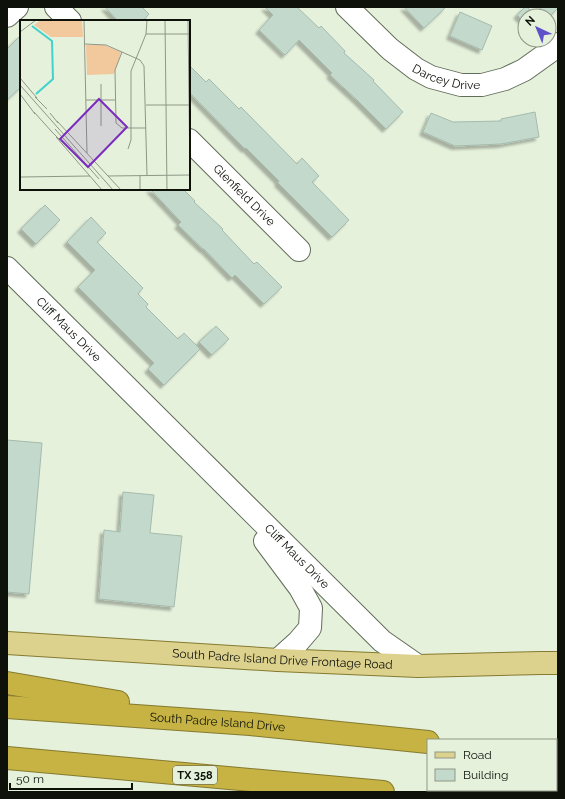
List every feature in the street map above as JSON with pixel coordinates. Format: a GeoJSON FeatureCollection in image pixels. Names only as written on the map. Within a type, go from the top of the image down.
{"type":"FeatureCollection","features":[{"type":"Feature","properties":{"kind":"highway"},"geometry":{"type":"LineString","coordinates":[[7,683],[250,724]]}},
{"type":"Feature","properties":{"kind":"highway","name":"South Padre Island Drive"},"geometry":{"type":"LineString","coordinates":[[7,707],[250,724],[427,742]]}},
{"type":"Feature","properties":{"kind":"highway","name":"TX 358"},"geometry":{"type":"LineString","coordinates":[[7,758],[383,792]]}},
{"type":"Feature","properties":{"kind":"main road","name":"South Padre Island Drive Frontage Road"},"geometry":{"type":"LineString","coordinates":[[7,643],[278,660],[418,666],[558,663]]}},
{"type":"Feature","properties":{"kind":"street"},"geometry":{"type":"LineString","coordinates":[[7,16],[17,7]]}},
{"type":"Feature","properties":{"kind":"street"},"geometry":{"type":"LineString","coordinates":[[56,7],[69,20]]}},
{"type":"Feature","properties":{"kind":"street","name":"Darcey Drive"},"geometry":{"type":"LineString","coordinates":[[347,7],[390,49],[416,69],[431,77],[461,85],[482,85],[506,79],[524,70],[558,44]]}},
{"type":"Feature","properties":{"kind":"street","name":"Glenfield Drive"},"geometry":{"type":"LineString","coordinates":[[190,141],[299,250]]}},
{"type":"Feature","properties":{"kind":"street","name":"Cliff Maus Drive"},"geometry":{"type":"LineString","coordinates":[[7,268],[382,641],[418,666]]}},
{"type":"Feature","properties":{"kind":"street","name":"Cliff Maus Drive"},"geometry":{"type":"LineString","coordinates":[[180,441],[271,549],[300,588],[311,608],[310,628],[298,642],[278,660]]}},
{"type":"Feature","properties":{"kind":"building"},"geometry":{"type":"Polygon","coordinates":[[[105,7],[142,7],[149,14],[144,20],[117,20],[105,7]]]}},
{"type":"Feature","properties":{"kind":"building"},"geometry":{"type":"Polygon","coordinates":[[[265,7],[297,7],[319,28],[321,26],[345,51],[344,53],[374,80],[373,81],[403,112],[386,129],[330,75],[332,73],[299,40],[285,55],[259,30],[273,15],[265,7]]]}},
{"type":"Feature","properties":{"kind":"building"},"geometry":{"type":"Polygon","coordinates":[[[404,7],[446,7],[424,28],[404,7]]]}},
{"type":"Feature","properties":{"kind":"building"},"geometry":{"type":"Polygon","coordinates":[[[558,7],[557,9],[541,8],[558,7]]]}},
{"type":"Feature","properties":{"kind":"building"},"geometry":{"type":"Polygon","coordinates":[[[460,12],[492,26],[482,50],[450,36],[460,12]]]}},
{"type":"Feature","properties":{"kind":"building"},"geometry":{"type":"Polygon","coordinates":[[[20,36],[20,88],[7,100],[7,49],[20,36]]]}},
{"type":"Feature","properties":{"kind":"building"},"geometry":{"type":"Polygon","coordinates":[[[190,66],[206,82],[209,79],[239,109],[241,107],[297,164],[302,158],[319,176],[312,182],[349,220],[332,237],[278,183],[279,181],[246,148],[245,149],[190,93],[190,66]]]}},
{"type":"Feature","properties":{"kind":"building"},"geometry":{"type":"Polygon","coordinates":[[[535,112],[539,137],[501,144],[455,146],[423,132],[431,113],[453,122],[501,121],[501,119],[535,112]]]}},
{"type":"Feature","properties":{"kind":"building"},"geometry":{"type":"Polygon","coordinates":[[[151,190],[184,190],[195,201],[194,202],[223,229],[222,230],[254,264],[257,262],[282,287],[264,304],[235,275],[232,278],[178,225],[181,222],[151,190]]]}},
{"type":"Feature","properties":{"kind":"building"},"geometry":{"type":"Polygon","coordinates":[[[45,205],[60,220],[36,244],[21,229],[45,205]]]}},
{"type":"Feature","properties":{"kind":"building"},"geometry":{"type":"Polygon","coordinates":[[[91,217],[106,233],[97,242],[143,288],[138,294],[148,304],[146,307],[178,339],[184,333],[200,349],[164,385],[148,369],[154,363],[78,287],[95,270],[67,242],[91,217]]]}},
{"type":"Feature","properties":{"kind":"building"},"geometry":{"type":"Polygon","coordinates":[[[216,326],[229,339],[212,355],[199,342],[216,326]]]}},
{"type":"Feature","properties":{"kind":"building"},"geometry":{"type":"Polygon","coordinates":[[[7,440],[42,443],[29,594],[7,592],[7,440]]]}},
{"type":"Feature","properties":{"kind":"building"},"geometry":{"type":"Polygon","coordinates":[[[123,492],[154,495],[150,533],[182,536],[174,607],[99,599],[104,530],[120,532],[123,492]]]}}]}
